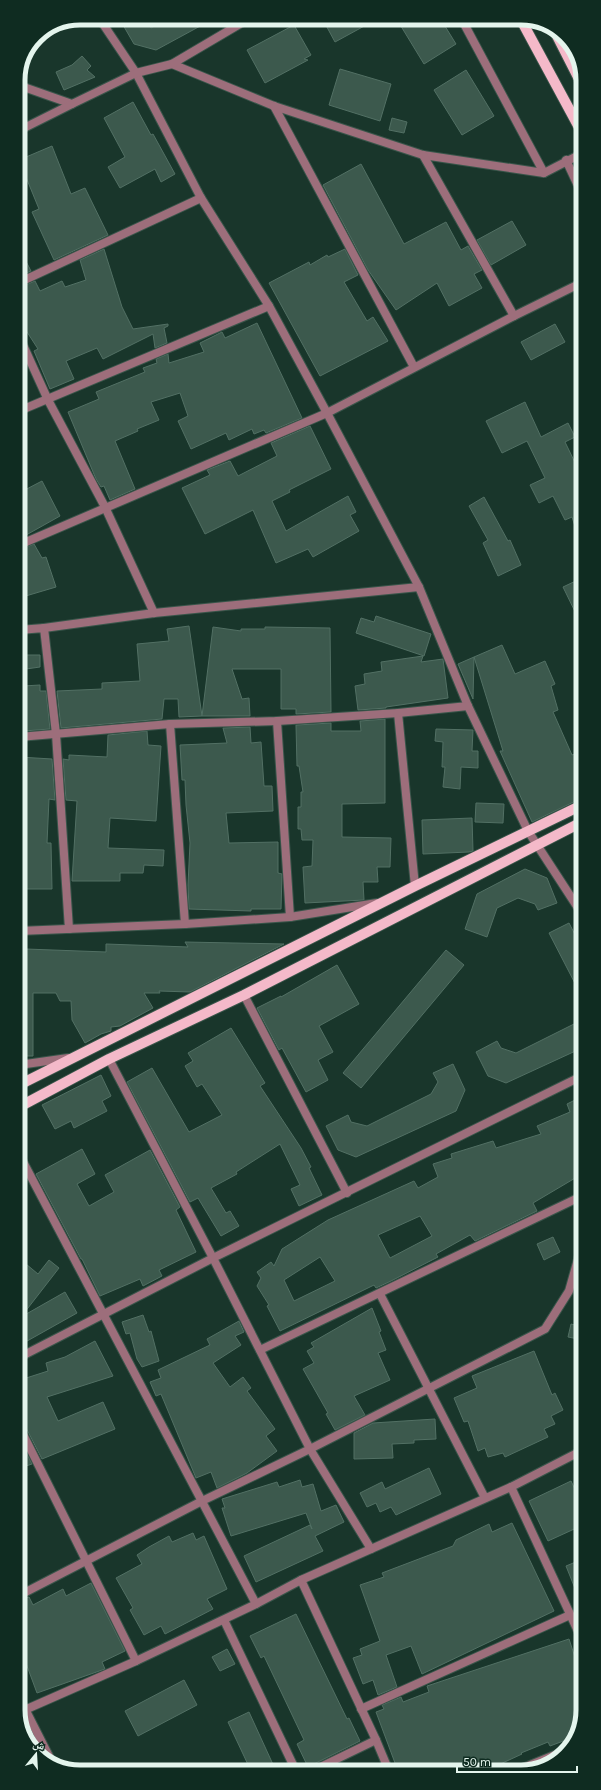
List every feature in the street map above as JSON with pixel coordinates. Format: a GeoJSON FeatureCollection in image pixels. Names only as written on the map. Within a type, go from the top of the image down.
{"type":"FeatureCollection","features":[{"type":"Feature","properties":{"kind":"main road"},"geometry":{"type":"LineString","coordinates":[[524,25],[576,122]]}},
{"type":"Feature","properties":{"kind":"main road"},"geometry":{"type":"LineString","coordinates":[[560,42],[576,73]]}},
{"type":"Feature","properties":{"kind":"main road"},"geometry":{"type":"LineString","coordinates":[[25,1082],[415,886],[576,808]]}},
{"type":"Feature","properties":{"kind":"main road"},"geometry":{"type":"LineString","coordinates":[[25,1104],[109,1059],[244,994],[576,825]]}},
{"type":"Feature","properties":{"kind":"street"},"geometry":{"type":"LineString","coordinates":[[104,25],[136,73],[201,198],[269,306],[327,413],[419,587],[468,706],[528,831],[576,905]]}},
{"type":"Feature","properties":{"kind":"street"},"geometry":{"type":"LineString","coordinates":[[25,128],[136,73],[172,64],[238,25]]}},
{"type":"Feature","properties":{"kind":"street"},"geometry":{"type":"LineString","coordinates":[[465,25],[544,173]]}},
{"type":"Feature","properties":{"kind":"street"},"geometry":{"type":"LineString","coordinates":[[172,64],[274,106],[423,154],[544,173],[576,156]]}},
{"type":"Feature","properties":{"kind":"street"},"geometry":{"type":"LineString","coordinates":[[25,87],[72,104]]}},
{"type":"Feature","properties":{"kind":"street"},"geometry":{"type":"LineString","coordinates":[[274,106],[414,367]]}},
{"type":"Feature","properties":{"kind":"street"},"geometry":{"type":"LineString","coordinates":[[423,154],[514,316]]}},
{"type":"Feature","properties":{"kind":"street"},"geometry":{"type":"LineString","coordinates":[[566,160],[576,181]]}},
{"type":"Feature","properties":{"kind":"street"},"geometry":{"type":"LineString","coordinates":[[25,280],[201,198]]}},
{"type":"Feature","properties":{"kind":"street"},"geometry":{"type":"LineString","coordinates":[[25,542],[327,413],[414,367],[576,285]]}},
{"type":"Feature","properties":{"kind":"street"},"geometry":{"type":"LineString","coordinates":[[25,408],[269,306]]}},
{"type":"Feature","properties":{"kind":"street"},"geometry":{"type":"LineString","coordinates":[[25,349],[48,400],[105,507],[154,613]]}},
{"type":"Feature","properties":{"kind":"street"},"geometry":{"type":"LineString","coordinates":[[25,630],[154,613],[419,587]]}},
{"type":"Feature","properties":{"kind":"street"},"geometry":{"type":"LineString","coordinates":[[44,628],[56,734],[69,928]]}},
{"type":"Feature","properties":{"kind":"street"},"geometry":{"type":"LineString","coordinates":[[25,737],[170,724],[277,721],[398,713],[468,706]]}},
{"type":"Feature","properties":{"kind":"street"},"geometry":{"type":"LineString","coordinates":[[398,713],[415,886]]}},
{"type":"Feature","properties":{"kind":"street"},"geometry":{"type":"LineString","coordinates":[[277,721],[290,917]]}},
{"type":"Feature","properties":{"kind":"street"},"geometry":{"type":"LineString","coordinates":[[170,724],[185,924]]}},
{"type":"Feature","properties":{"kind":"street"},"geometry":{"type":"LineString","coordinates":[[25,931],[185,924],[290,917],[384,902]]}},
{"type":"Feature","properties":{"kind":"street"},"geometry":{"type":"LineString","coordinates":[[244,994],[346,1193]]}},
{"type":"Feature","properties":{"kind":"street"},"geometry":{"type":"LineString","coordinates":[[25,1064],[73,1057]]}},
{"type":"Feature","properties":{"kind":"street"},"geometry":{"type":"LineString","coordinates":[[109,1059],[213,1258],[310,1449],[370,1549]]}},
{"type":"Feature","properties":{"kind":"street"},"geometry":{"type":"LineString","coordinates":[[25,1354],[213,1258],[576,1079]]}},
{"type":"Feature","properties":{"kind":"street"},"geometry":{"type":"LineString","coordinates":[[25,1165],[256,1604]]}},
{"type":"Feature","properties":{"kind":"street"},"geometry":{"type":"LineString","coordinates":[[260,1350],[380,1294],[576,1199]]}},
{"type":"Feature","properties":{"kind":"street"},"geometry":{"type":"LineString","coordinates":[[25,1592],[202,1501],[310,1449],[545,1330],[569,1291],[576,1266]]}},
{"type":"Feature","properties":{"kind":"street"},"geometry":{"type":"LineString","coordinates":[[380,1294],[485,1498]]}},
{"type":"Feature","properties":{"kind":"street"},"geometry":{"type":"LineString","coordinates":[[25,1438],[136,1661]]}},
{"type":"Feature","properties":{"kind":"street"},"geometry":{"type":"LineString","coordinates":[[25,1709],[136,1661],[224,1620],[301,1580],[511,1487],[576,1455]]}},
{"type":"Feature","properties":{"kind":"street"},"geometry":{"type":"LineString","coordinates":[[511,1487],[576,1627]]}},
{"type":"Feature","properties":{"kind":"street"},"geometry":{"type":"LineString","coordinates":[[301,1580],[386,1765]]}},
{"type":"Feature","properties":{"kind":"street"},"geometry":{"type":"LineString","coordinates":[[361,1709],[570,1615]]}},
{"type":"Feature","properties":{"kind":"street"},"geometry":{"type":"LineString","coordinates":[[224,1620],[293,1765]]}},
{"type":"Feature","properties":{"kind":"street"},"geometry":{"type":"LineString","coordinates":[[25,1714],[36,1734]]}},
{"type":"Feature","properties":{"kind":"street"},"geometry":{"type":"LineString","coordinates":[[324,1765],[376,1740]]}},
{"type":"Feature","properties":{"kind":"street"},"geometry":{"type":"LineString","coordinates":[[534,1763],[552,1756]]}},
{"type":"Feature","properties":{"kind":"building"},"geometry":{"type":"Polygon","coordinates":[[[123,25],[149,25],[151,28],[156,25],[202,25],[156,50],[134,44],[123,25]]]}},
{"type":"Feature","properties":{"kind":"building"},"geometry":{"type":"Polygon","coordinates":[[[294,25],[311,55],[304,59],[308,60],[265,83],[247,50],[294,25]]]}},
{"type":"Feature","properties":{"kind":"building"},"geometry":{"type":"Polygon","coordinates":[[[326,25],[366,25],[335,42],[326,25]]]}},
{"type":"Feature","properties":{"kind":"building"},"geometry":{"type":"Polygon","coordinates":[[[400,25],[444,25],[456,44],[424,64],[400,25]]]}},
{"type":"Feature","properties":{"kind":"building"},"geometry":{"type":"Polygon","coordinates":[[[82,56],[91,66],[87,70],[95,77],[64,90],[56,72],[72,65],[82,56]]]}},
{"type":"Feature","properties":{"kind":"building"},"geometry":{"type":"Polygon","coordinates":[[[340,69],[391,84],[380,121],[329,105],[340,69]]]}},
{"type":"Feature","properties":{"kind":"building"},"geometry":{"type":"Polygon","coordinates":[[[466,70],[494,116],[462,135],[434,90],[466,70]]]}},
{"type":"Feature","properties":{"kind":"building"},"geometry":{"type":"Polygon","coordinates":[[[133,102],[175,174],[161,182],[155,169],[120,188],[108,167],[125,157],[104,118],[133,102]]]}},
{"type":"Feature","properties":{"kind":"building"},"geometry":{"type":"Polygon","coordinates":[[[392,118],[407,122],[404,133],[389,130],[392,118]]]}},
{"type":"Feature","properties":{"kind":"building"},"geometry":{"type":"Polygon","coordinates":[[[52,146],[71,194],[85,188],[108,235],[54,260],[32,212],[39,209],[25,175],[25,157],[52,146]]]}},
{"type":"Feature","properties":{"kind":"building"},"geometry":{"type":"Polygon","coordinates":[[[361,164],[404,244],[446,222],[461,250],[468,246],[482,270],[474,274],[482,288],[449,306],[437,283],[396,310],[368,270],[323,185],[361,164]]]}},
{"type":"Feature","properties":{"kind":"building"},"geometry":{"type":"Polygon","coordinates":[[[512,221],[526,245],[491,265],[477,240],[512,221]]]}},
{"type":"Feature","properties":{"kind":"building"},"geometry":{"type":"Polygon","coordinates":[[[104,249],[122,307],[133,329],[168,324],[168,326],[164,328],[167,343],[155,348],[153,334],[103,359],[97,348],[66,361],[74,379],[50,389],[34,351],[38,349],[25,329],[25,285],[35,281],[40,291],[62,281],[65,287],[86,280],[80,260],[104,249]]]}},
{"type":"Feature","properties":{"kind":"building"},"geometry":{"type":"Polygon","coordinates":[[[345,249],[358,275],[344,282],[367,321],[373,317],[388,341],[320,376],[269,283],[309,262],[310,265],[327,255],[328,257],[345,249]]]}},
{"type":"Feature","properties":{"kind":"building"},"geometry":{"type":"Polygon","coordinates":[[[25,259],[31,271],[25,274],[25,259]]]}},
{"type":"Feature","properties":{"kind":"building"},"geometry":{"type":"Polygon","coordinates":[[[257,323],[302,418],[266,433],[264,430],[254,434],[252,429],[229,440],[226,433],[191,449],[178,421],[188,416],[180,393],[151,402],[159,420],[137,429],[138,431],[115,441],[135,489],[110,500],[104,486],[101,487],[96,479],[68,412],[99,399],[96,392],[145,372],[143,368],[157,363],[156,359],[168,354],[169,363],[204,352],[200,343],[222,332],[225,338],[257,323]]]}},
{"type":"Feature","properties":{"kind":"building"},"geometry":{"type":"Polygon","coordinates":[[[555,324],[565,342],[531,360],[521,342],[555,324]]]}},
{"type":"Feature","properties":{"kind":"building"},"geometry":{"type":"Polygon","coordinates":[[[525,402],[541,437],[568,423],[575,437],[565,442],[576,465],[576,530],[572,517],[565,520],[553,496],[539,503],[530,485],[545,478],[527,441],[502,453],[486,421],[525,402]]]}},
{"type":"Feature","properties":{"kind":"building"},"geometry":{"type":"Polygon","coordinates":[[[310,426],[331,469],[289,490],[290,492],[272,501],[286,531],[348,496],[356,512],[350,515],[359,531],[313,557],[308,549],[276,563],[253,510],[205,534],[182,488],[210,475],[207,470],[230,461],[238,476],[277,456],[271,443],[310,426]]]}},
{"type":"Feature","properties":{"kind":"building"},"geometry":{"type":"Polygon","coordinates":[[[42,481],[60,516],[25,536],[25,490],[42,481]]]}},
{"type":"Feature","properties":{"kind":"building"},"geometry":{"type":"Polygon","coordinates":[[[484,497],[508,541],[510,540],[521,565],[498,576],[483,543],[488,540],[469,506],[484,497]]]}},
{"type":"Feature","properties":{"kind":"building"},"geometry":{"type":"Polygon","coordinates":[[[34,544],[42,558],[46,557],[56,587],[25,596],[25,548],[34,544]]]}},
{"type":"Feature","properties":{"kind":"building"},"geometry":{"type":"Polygon","coordinates":[[[576,581],[576,614],[563,587],[576,581]]]}},
{"type":"Feature","properties":{"kind":"building"},"geometry":{"type":"Polygon","coordinates":[[[376,616],[431,634],[424,656],[356,633],[361,618],[374,622],[376,616]]]}},
{"type":"Feature","properties":{"kind":"building"},"geometry":{"type":"Polygon","coordinates":[[[189,626],[202,716],[179,717],[178,699],[164,699],[162,719],[61,728],[57,691],[102,689],[102,683],[140,681],[137,644],[169,641],[167,629],[189,626]]]}},
{"type":"Feature","properties":{"kind":"building"},"geometry":{"type":"Polygon","coordinates":[[[213,627],[241,631],[241,629],[265,629],[265,627],[330,628],[331,712],[296,714],[296,709],[281,709],[281,669],[232,669],[242,699],[249,698],[250,716],[202,716],[213,627]]]}},
{"type":"Feature","properties":{"kind":"building"},"geometry":{"type":"Polygon","coordinates":[[[502,645],[515,674],[545,661],[555,684],[551,686],[558,710],[553,712],[572,755],[576,753],[576,801],[532,822],[500,751],[503,751],[474,657],[502,645]]]}},
{"type":"Feature","properties":{"kind":"building"},"geometry":{"type":"Polygon","coordinates":[[[25,655],[40,655],[40,667],[25,669],[25,655]]]}},
{"type":"Feature","properties":{"kind":"building"},"geometry":{"type":"Polygon","coordinates":[[[423,656],[421,662],[443,659],[448,698],[386,708],[358,710],[355,686],[365,684],[364,674],[382,671],[381,662],[423,656]]]}},
{"type":"Feature","properties":{"kind":"building"},"geometry":{"type":"Polygon","coordinates":[[[474,657],[473,699],[458,664],[474,657]]]}},
{"type":"Feature","properties":{"kind":"building"},"geometry":{"type":"Polygon","coordinates":[[[40,685],[40,691],[46,691],[50,729],[25,731],[25,686],[40,685]]]}},
{"type":"Feature","properties":{"kind":"building"},"geometry":{"type":"Polygon","coordinates":[[[385,719],[385,803],[342,804],[342,837],[391,838],[390,867],[377,867],[378,882],[363,882],[364,900],[305,903],[303,867],[312,866],[313,840],[302,840],[301,829],[298,829],[298,807],[301,807],[301,792],[303,792],[299,766],[297,766],[296,725],[331,723],[331,731],[361,731],[360,721],[385,719]]]}},
{"type":"Feature","properties":{"kind":"building"},"geometry":{"type":"Polygon","coordinates":[[[250,727],[251,743],[261,742],[264,786],[272,786],[273,811],[226,813],[229,843],[278,842],[278,873],[282,874],[281,909],[251,909],[251,911],[189,909],[188,885],[190,843],[185,780],[182,780],[180,745],[227,743],[223,728],[250,727]]]}},
{"type":"Feature","properties":{"kind":"building"},"geometry":{"type":"Polygon","coordinates":[[[436,729],[473,730],[472,751],[478,751],[478,768],[461,767],[460,789],[443,787],[445,767],[442,767],[443,742],[435,741],[436,729]]]}},
{"type":"Feature","properties":{"kind":"building"},"geometry":{"type":"Polygon","coordinates":[[[147,731],[148,745],[161,746],[156,821],[110,818],[108,848],[164,850],[163,866],[144,865],[143,873],[120,873],[120,881],[72,881],[77,801],[66,800],[63,759],[69,760],[69,755],[107,757],[108,735],[147,731]]]}},
{"type":"Feature","properties":{"kind":"building"},"geometry":{"type":"Polygon","coordinates":[[[25,757],[52,759],[55,800],[49,799],[47,843],[51,843],[52,889],[25,889],[25,757]]]}},
{"type":"Feature","properties":{"kind":"building"},"geometry":{"type":"Polygon","coordinates":[[[476,803],[504,804],[503,823],[475,822],[476,803]]]}},
{"type":"Feature","properties":{"kind":"building"},"geometry":{"type":"Polygon","coordinates":[[[472,818],[473,851],[423,854],[422,820],[472,818]]]}},
{"type":"Feature","properties":{"kind":"building"},"geometry":{"type":"Polygon","coordinates":[[[525,869],[547,878],[557,903],[538,910],[535,904],[518,898],[497,908],[487,937],[465,929],[477,894],[525,869]]]}},
{"type":"Feature","properties":{"kind":"building"},"geometry":{"type":"Polygon","coordinates":[[[569,923],[576,936],[576,985],[549,933],[569,923]]]}},
{"type":"Feature","properties":{"kind":"building"},"geometry":{"type":"Polygon","coordinates":[[[185,942],[284,944],[190,992],[159,991],[160,993],[144,993],[153,1008],[120,1026],[111,1027],[111,1031],[101,1034],[85,1043],[72,1020],[71,1001],[60,1001],[56,993],[33,993],[33,1056],[25,1056],[25,950],[106,952],[106,944],[188,947],[185,942]]]}},
{"type":"Feature","properties":{"kind":"building"},"geometry":{"type":"Polygon","coordinates":[[[446,950],[464,965],[361,1088],[343,1073],[446,950]]]}},
{"type":"Feature","properties":{"kind":"building"},"geometry":{"type":"Polygon","coordinates":[[[337,965],[359,1004],[319,1026],[333,1052],[318,1060],[328,1080],[306,1092],[282,1048],[279,1050],[257,1008],[281,997],[337,965]]]}},
{"type":"Feature","properties":{"kind":"building"},"geometry":{"type":"Polygon","coordinates":[[[576,1023],[576,1051],[506,1083],[488,1076],[476,1052],[497,1041],[501,1048],[516,1053],[576,1023]]]}},
{"type":"Feature","properties":{"kind":"building"},"geometry":{"type":"Polygon","coordinates":[[[231,1028],[265,1083],[260,1086],[301,1148],[311,1167],[309,1168],[322,1195],[299,1206],[291,1189],[300,1185],[280,1144],[236,1172],[237,1174],[211,1188],[226,1213],[230,1211],[239,1226],[221,1236],[198,1198],[190,1202],[127,1082],[152,1068],[189,1132],[222,1115],[202,1084],[197,1087],[185,1066],[193,1061],[188,1053],[231,1028]]]}},
{"type":"Feature","properties":{"kind":"building"},"geometry":{"type":"Polygon","coordinates":[[[453,1064],[465,1090],[456,1111],[356,1157],[338,1150],[326,1126],[348,1115],[351,1122],[367,1126],[431,1094],[438,1082],[433,1073],[453,1064]]]}},
{"type":"Feature","properties":{"kind":"building"},"geometry":{"type":"Polygon","coordinates":[[[101,1075],[111,1096],[102,1101],[107,1111],[74,1128],[71,1121],[55,1129],[42,1105],[101,1075]]]}},
{"type":"Feature","properties":{"kind":"building"},"geometry":{"type":"Polygon","coordinates":[[[576,1100],[576,1178],[533,1203],[537,1211],[475,1241],[470,1235],[436,1254],[438,1257],[391,1281],[376,1288],[374,1285],[280,1331],[267,1306],[269,1305],[257,1286],[261,1278],[257,1272],[271,1262],[274,1266],[282,1249],[328,1220],[414,1181],[418,1188],[438,1177],[433,1164],[452,1158],[451,1154],[493,1141],[496,1148],[541,1134],[537,1126],[570,1112],[567,1104],[576,1100]],[[420,1216],[378,1235],[390,1258],[432,1236],[420,1216]],[[320,1257],[284,1280],[294,1301],[335,1281],[320,1257]]]}},
{"type":"Feature","properties":{"kind":"building"},"geometry":{"type":"Polygon","coordinates":[[[82,1149],[95,1174],[77,1184],[89,1206],[114,1192],[105,1175],[150,1150],[180,1207],[176,1210],[196,1252],[159,1270],[162,1276],[143,1286],[140,1279],[100,1296],[82,1259],[36,1174],[82,1149]]]}},
{"type":"Feature","properties":{"kind":"building"},"geometry":{"type":"Polygon","coordinates":[[[553,1237],[560,1252],[544,1260],[537,1244],[553,1237]]]}},
{"type":"Feature","properties":{"kind":"building"},"geometry":{"type":"Polygon","coordinates":[[[49,1260],[59,1268],[25,1312],[26,1264],[38,1274],[49,1260]]]}},
{"type":"Feature","properties":{"kind":"building"},"geometry":{"type":"Polygon","coordinates":[[[65,1292],[77,1313],[25,1342],[25,1315],[65,1292]]]}},
{"type":"Feature","properties":{"kind":"building"},"geometry":{"type":"Polygon","coordinates":[[[372,1308],[381,1331],[379,1332],[386,1350],[378,1353],[390,1380],[354,1396],[365,1415],[335,1430],[326,1414],[328,1413],[303,1369],[314,1363],[307,1351],[314,1347],[311,1343],[372,1308]]]}},
{"type":"Feature","properties":{"kind":"building"},"geometry":{"type":"Polygon","coordinates":[[[143,1315],[149,1332],[151,1331],[159,1361],[142,1367],[137,1359],[130,1333],[126,1334],[122,1322],[143,1315]]]}},
{"type":"Feature","properties":{"kind":"building"},"geometry":{"type":"Polygon","coordinates":[[[239,1321],[244,1332],[235,1336],[241,1345],[213,1363],[230,1387],[243,1377],[251,1388],[247,1391],[275,1429],[266,1436],[277,1451],[247,1473],[217,1488],[211,1472],[196,1478],[161,1394],[156,1396],[150,1382],[161,1378],[158,1370],[210,1345],[207,1339],[239,1321]]]}},
{"type":"Feature","properties":{"kind":"building"},"geometry":{"type":"Polygon","coordinates":[[[571,1324],[576,1325],[576,1339],[568,1337],[571,1324]]]}},
{"type":"Feature","properties":{"kind":"building"},"geometry":{"type":"Polygon","coordinates":[[[95,1341],[113,1376],[47,1397],[58,1421],[103,1402],[115,1429],[42,1459],[25,1426],[25,1378],[48,1371],[46,1363],[65,1357],[95,1341]]]}},
{"type":"Feature","properties":{"kind":"building"},"geometry":{"type":"Polygon","coordinates":[[[534,1351],[552,1395],[555,1393],[563,1410],[551,1416],[555,1424],[544,1429],[548,1437],[505,1457],[503,1453],[488,1457],[485,1448],[478,1451],[468,1421],[464,1422],[454,1398],[477,1388],[472,1376],[534,1351]]]}},
{"type":"Feature","properties":{"kind":"building"},"geometry":{"type":"Polygon","coordinates":[[[435,1419],[436,1439],[414,1440],[414,1443],[392,1444],[393,1458],[354,1459],[354,1433],[373,1423],[435,1419]]]}},
{"type":"Feature","properties":{"kind":"building"},"geometry":{"type":"Polygon","coordinates":[[[25,1450],[32,1464],[25,1466],[25,1450]]]}},
{"type":"Feature","properties":{"kind":"building"},"geometry":{"type":"Polygon","coordinates":[[[429,1468],[441,1494],[396,1515],[391,1507],[380,1512],[376,1503],[367,1507],[360,1493],[382,1482],[385,1489],[429,1468]]]}},
{"type":"Feature","properties":{"kind":"building"},"geometry":{"type":"Polygon","coordinates":[[[300,1480],[302,1487],[313,1484],[321,1511],[336,1505],[344,1522],[315,1536],[323,1551],[256,1582],[244,1556],[310,1525],[312,1529],[306,1513],[231,1536],[222,1508],[225,1508],[222,1499],[277,1482],[279,1487],[300,1480]]]}},
{"type":"Feature","properties":{"kind":"building"},"geometry":{"type":"Polygon","coordinates":[[[571,1481],[576,1491],[576,1528],[548,1541],[529,1501],[571,1481]]]}},
{"type":"Feature","properties":{"kind":"building"},"geometry":{"type":"Polygon","coordinates":[[[512,1523],[554,1611],[422,1674],[411,1646],[386,1655],[397,1687],[378,1695],[373,1680],[363,1684],[353,1658],[362,1655],[360,1649],[380,1641],[360,1585],[384,1577],[382,1573],[453,1546],[456,1540],[489,1524],[492,1532],[512,1523]]]}},
{"type":"Feature","properties":{"kind":"building"},"geometry":{"type":"Polygon","coordinates":[[[193,1533],[196,1540],[204,1536],[227,1589],[207,1599],[213,1609],[165,1634],[161,1626],[144,1635],[130,1610],[133,1608],[116,1578],[142,1564],[137,1555],[149,1547],[169,1536],[172,1542],[193,1533]]]}},
{"type":"Feature","properties":{"kind":"building"},"geometry":{"type":"Polygon","coordinates":[[[576,1562],[576,1591],[566,1566],[576,1562]]]}},
{"type":"Feature","properties":{"kind":"building"},"geometry":{"type":"Polygon","coordinates":[[[91,1583],[125,1651],[102,1662],[105,1669],[37,1693],[25,1661],[25,1598],[29,1597],[33,1605],[63,1589],[66,1596],[91,1583]]]}},
{"type":"Feature","properties":{"kind":"building"},"geometry":{"type":"Polygon","coordinates":[[[296,1614],[347,1719],[349,1718],[360,1741],[312,1765],[307,1765],[297,1744],[304,1740],[264,1656],[261,1658],[250,1636],[296,1614]]]}},
{"type":"Feature","properties":{"kind":"building"},"geometry":{"type":"Polygon","coordinates":[[[569,1639],[576,1660],[576,1717],[573,1728],[567,1740],[550,1746],[548,1742],[521,1753],[522,1754],[498,1765],[396,1765],[376,1712],[384,1709],[382,1705],[401,1697],[403,1702],[429,1692],[427,1686],[569,1639]]]}},
{"type":"Feature","properties":{"kind":"building"},"geometry":{"type":"Polygon","coordinates":[[[227,1649],[235,1664],[220,1671],[212,1657],[227,1649]]]}},
{"type":"Feature","properties":{"kind":"building"},"geometry":{"type":"Polygon","coordinates":[[[184,1680],[197,1705],[138,1736],[125,1711],[184,1680]]]}},
{"type":"Feature","properties":{"kind":"building"},"geometry":{"type":"Polygon","coordinates":[[[249,1712],[273,1765],[248,1765],[228,1722],[249,1712]]]}}]}
